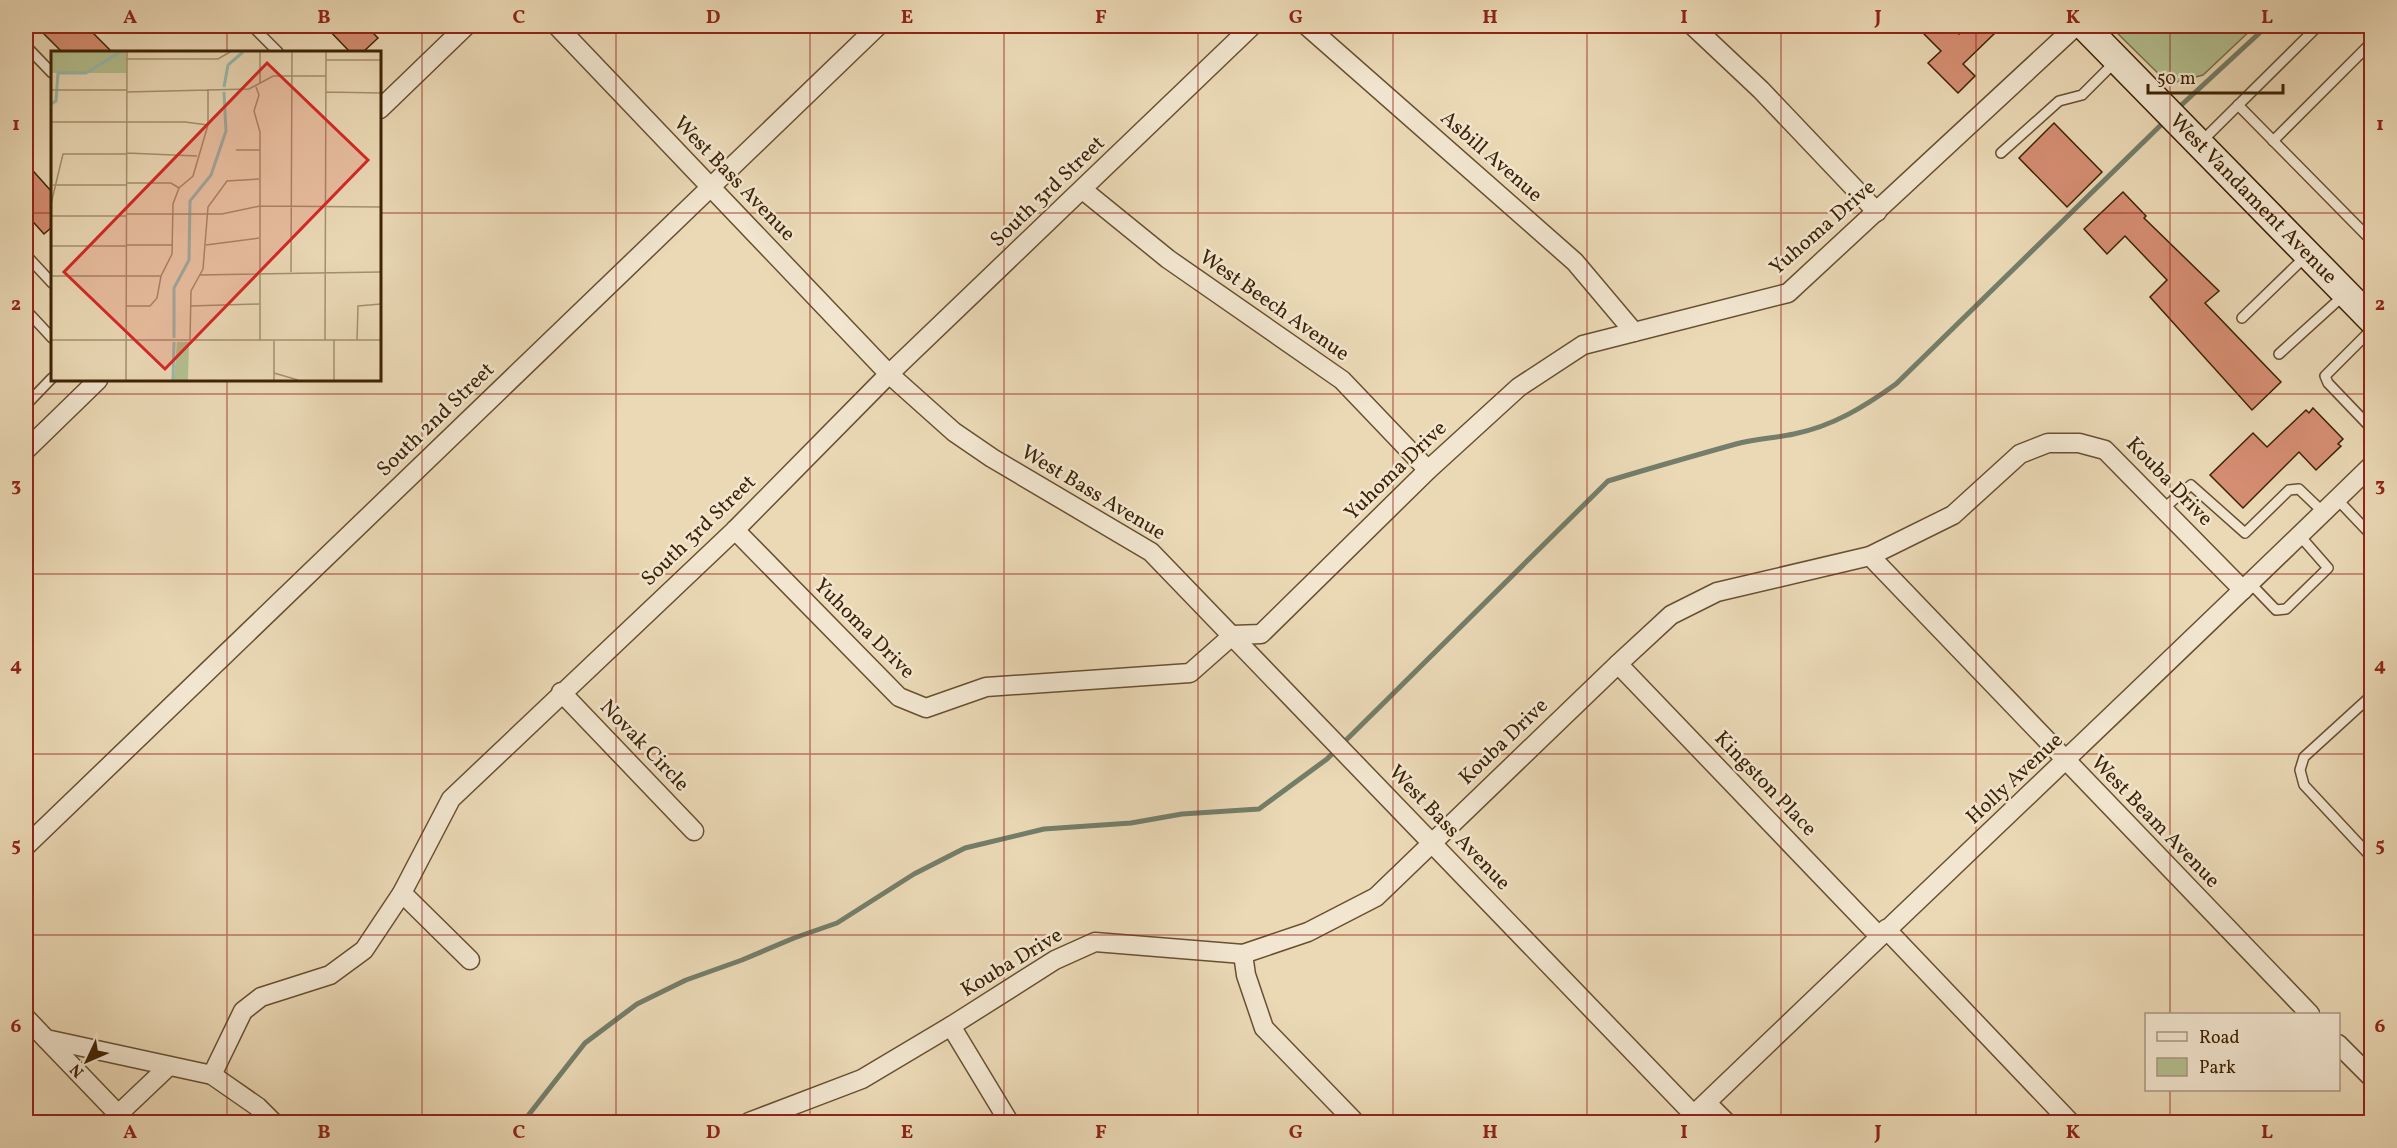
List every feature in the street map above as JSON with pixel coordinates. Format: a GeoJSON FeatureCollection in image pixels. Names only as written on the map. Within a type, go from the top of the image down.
{"type":"FeatureCollection","features":[{"type":"Feature","properties":{"kind":"street"},"geometry":{"type":"LineString","coordinates":[[381,108],[466,26]]}},
{"type":"Feature","properties":{"kind":"street","name":"West Bass Avenue"},"geometry":{"type":"LineString","coordinates":[[557,26],[889,374],[954,432],[992,458],[1151,552],[1696,1113],[1726,1122]]}},
{"type":"Feature","properties":{"kind":"street","name":"South 2nd Street"},"geometry":{"type":"LineString","coordinates":[[26,846],[878,26]]}},
{"type":"Feature","properties":{"kind":"street","name":"South 3rd Street"},"geometry":{"type":"LineString","coordinates":[[212,1075],[243,1011],[261,997],[330,975],[364,950],[402,893],[451,799],[561,692],[735,530],[889,374],[1252,26]]}},
{"type":"Feature","properties":{"kind":"street","name":"Asbill Avenue"},"geometry":{"type":"LineString","coordinates":[[1307,26],[1575,262],[1634,332]]}},
{"type":"Feature","properties":{"kind":"street"},"geometry":{"type":"LineString","coordinates":[[1693,26],[1761,90],[1877,212]]}},
{"type":"Feature","properties":{"kind":"street","name":"Yuhoma Drive"},"geometry":{"type":"LineString","coordinates":[[735,530],[899,697],[926,708],[986,687],[1190,673],[1233,635],[1261,634],[1428,470],[1519,387],[1583,345],[1788,293],[2076,26]]}},
{"type":"Feature","properties":{"kind":"street","name":"West Vandament Avenue"},"geometry":{"type":"LineString","coordinates":[[2084,26],[2372,320]]}},
{"type":"Feature","properties":{"kind":"street","name":"West Beech Avenue"},"geometry":{"type":"LineString","coordinates":[[1083,190],[1168,259],[1342,380],[1428,470]]}},
{"type":"Feature","properties":{"kind":"street"},"geometry":{"type":"LineString","coordinates":[[26,450],[95,381]]}},
{"type":"Feature","properties":{"kind":"street","name":"Kouba Drive"},"geometry":{"type":"LineString","coordinates":[[749,1122],[862,1079],[1055,960],[1095,942],[1243,954],[1308,932],[1376,897],[1671,615],[1717,592],[1870,556],[1953,515],[2020,454],[2048,443],[2079,443],[2105,450],[2163,509],[2247,587]]}},
{"type":"Feature","properties":{"kind":"street","name":"Holly Avenue"},"geometry":{"type":"LineString","coordinates":[[1696,1113],[1882,933],[2066,762],[2372,465]]}},
{"type":"Feature","properties":{"kind":"street","name":"West Beam Avenue"},"geometry":{"type":"LineString","coordinates":[[1870,556],[2309,1013]]}},
{"type":"Feature","properties":{"kind":"street","name":"Kingston Place"},"geometry":{"type":"LineString","coordinates":[[1618,664],[2070,1122]]}},
{"type":"Feature","properties":{"kind":"street","name":"Novak Circle"},"geometry":{"type":"LineString","coordinates":[[561,692],[694,831]]}},
{"type":"Feature","properties":{"kind":"street"},"geometry":{"type":"LineString","coordinates":[[402,893],[470,960]]}},
{"type":"Feature","properties":{"kind":"street"},"geometry":{"type":"LineString","coordinates":[[1243,954],[1246,975],[1264,1028],[1355,1122]]}},
{"type":"Feature","properties":{"kind":"street"},"geometry":{"type":"LineString","coordinates":[[26,1018],[115,1119],[169,1066]]}},
{"type":"Feature","properties":{"kind":"street"},"geometry":{"type":"LineString","coordinates":[[951,1026],[1009,1122]]}},
{"type":"Feature","properties":{"kind":"street"},"geometry":{"type":"LineString","coordinates":[[46,1039],[212,1075],[258,1107],[273,1122]]}},
{"type":"Feature","properties":{"kind":"street"},"geometry":{"type":"LineString","coordinates":[[2340,1046],[2372,1078]]}},
{"type":"Feature","properties":{"kind":"lane"},"geometry":{"type":"LineString","coordinates":[[252,26],[277,51]]}},
{"type":"Feature","properties":{"kind":"lane"},"geometry":{"type":"LineString","coordinates":[[2192,136],[2238,105],[2318,26]]}},
{"type":"Feature","properties":{"kind":"lane"},"geometry":{"type":"LineString","coordinates":[[2273,141],[2372,42]]}},
{"type":"Feature","properties":{"kind":"lane"},"geometry":{"type":"LineString","coordinates":[[26,46],[51,72]]}},
{"type":"Feature","properties":{"kind":"lane"},"geometry":{"type":"LineString","coordinates":[[2001,153],[2059,101],[2082,95],[2117,60]]}},
{"type":"Feature","properties":{"kind":"lane"},"geometry":{"type":"LineString","coordinates":[[2238,105],[2372,242]]}},
{"type":"Feature","properties":{"kind":"lane"},"geometry":{"type":"LineString","coordinates":[[2242,318],[2307,254]]}},
{"type":"Feature","properties":{"kind":"lane"},"geometry":{"type":"LineString","coordinates":[[26,255],[51,282]]}},
{"type":"Feature","properties":{"kind":"lane"},"geometry":{"type":"LineString","coordinates":[[2279,354],[2345,293]]}},
{"type":"Feature","properties":{"kind":"lane"},"geometry":{"type":"LineString","coordinates":[[26,310],[51,337]]}},
{"type":"Feature","properties":{"kind":"lane"},"geometry":{"type":"LineString","coordinates":[[2372,329],[2325,376],[2372,429]]}},
{"type":"Feature","properties":{"kind":"lane"},"geometry":{"type":"LineString","coordinates":[[26,405],[51,379]]}},
{"type":"Feature","properties":{"kind":"lane"},"geometry":{"type":"LineString","coordinates":[[2163,509],[2191,485],[2245,533],[2289,490],[2298,489],[2323,512]]}},
{"type":"Feature","properties":{"kind":"lane"},"geometry":{"type":"LineString","coordinates":[[2337,499],[2372,536]]}},
{"type":"Feature","properties":{"kind":"lane"},"geometry":{"type":"LineString","coordinates":[[2247,587],[2276,610],[2286,609],[2328,568],[2327,564],[2300,536]]}},
{"type":"Feature","properties":{"kind":"lane"},"geometry":{"type":"LineString","coordinates":[[2372,695],[2304,757],[2300,770],[2304,785],[2372,858]]}},
{"type":"Feature","properties":{"kind":"green space"},"geometry":{"type":"Polygon","coordinates":[[[2110,26],[2255,26],[2203,75],[2169,84],[2110,26]]]}},
{"type":"Feature","properties":{"kind":"building"},"geometry":{"type":"Polygon","coordinates":[[[36,26],[86,26],[111,51],[61,51],[36,26]]]}},
{"type":"Feature","properties":{"kind":"building"},"geometry":{"type":"Polygon","coordinates":[[[325,26],[382,26],[374,34],[378,38],[364,51],[349,51],[325,26]]]}},
{"type":"Feature","properties":{"kind":"building"},"geometry":{"type":"Polygon","coordinates":[[[1916,26],[1950,26],[1959,34],[1967,26],[1988,26],[1995,33],[1963,64],[1975,76],[1958,93],[1928,63],[1941,51],[1916,26]]]}},
{"type":"Feature","properties":{"kind":"building"},"geometry":{"type":"Polygon","coordinates":[[[2054,123],[2102,172],[2067,207],[2019,158],[2054,123]]]}},
{"type":"Feature","properties":{"kind":"building"},"geometry":{"type":"Polygon","coordinates":[[[26,163],[51,191],[51,228],[44,234],[26,214],[26,163]]]}},
{"type":"Feature","properties":{"kind":"building"},"geometry":{"type":"Polygon","coordinates":[[[2123,192],[2146,216],[2144,218],[2219,291],[2205,303],[2281,382],[2252,410],[2150,297],[2167,280],[2125,236],[2107,254],[2084,229],[2123,192]]]}},
{"type":"Feature","properties":{"kind":"building"},"geometry":{"type":"Polygon","coordinates":[[[2313,408],[2343,439],[2338,444],[2341,446],[2316,470],[2299,452],[2243,508],[2210,475],[2253,433],[2267,447],[2306,410],[2309,413],[2313,408]]]}},
{"type":"Feature","properties":{"kind":"waterway"},"geometry":{"type":"LineString","coordinates":[[2176,110],[2267,26]]}},
{"type":"Feature","properties":{"kind":"waterway"},"geometry":{"type":"LineString","coordinates":[[523,1122],[585,1043],[637,1004],[686,980],[837,923],[914,874],[965,848],[1044,829],[1131,823],[1182,814],[1259,809],[1327,759],[1608,481],[1736,444],[1822,426],[1848,415],[1872,400],[1896,384],[2165,121]]}}]}
